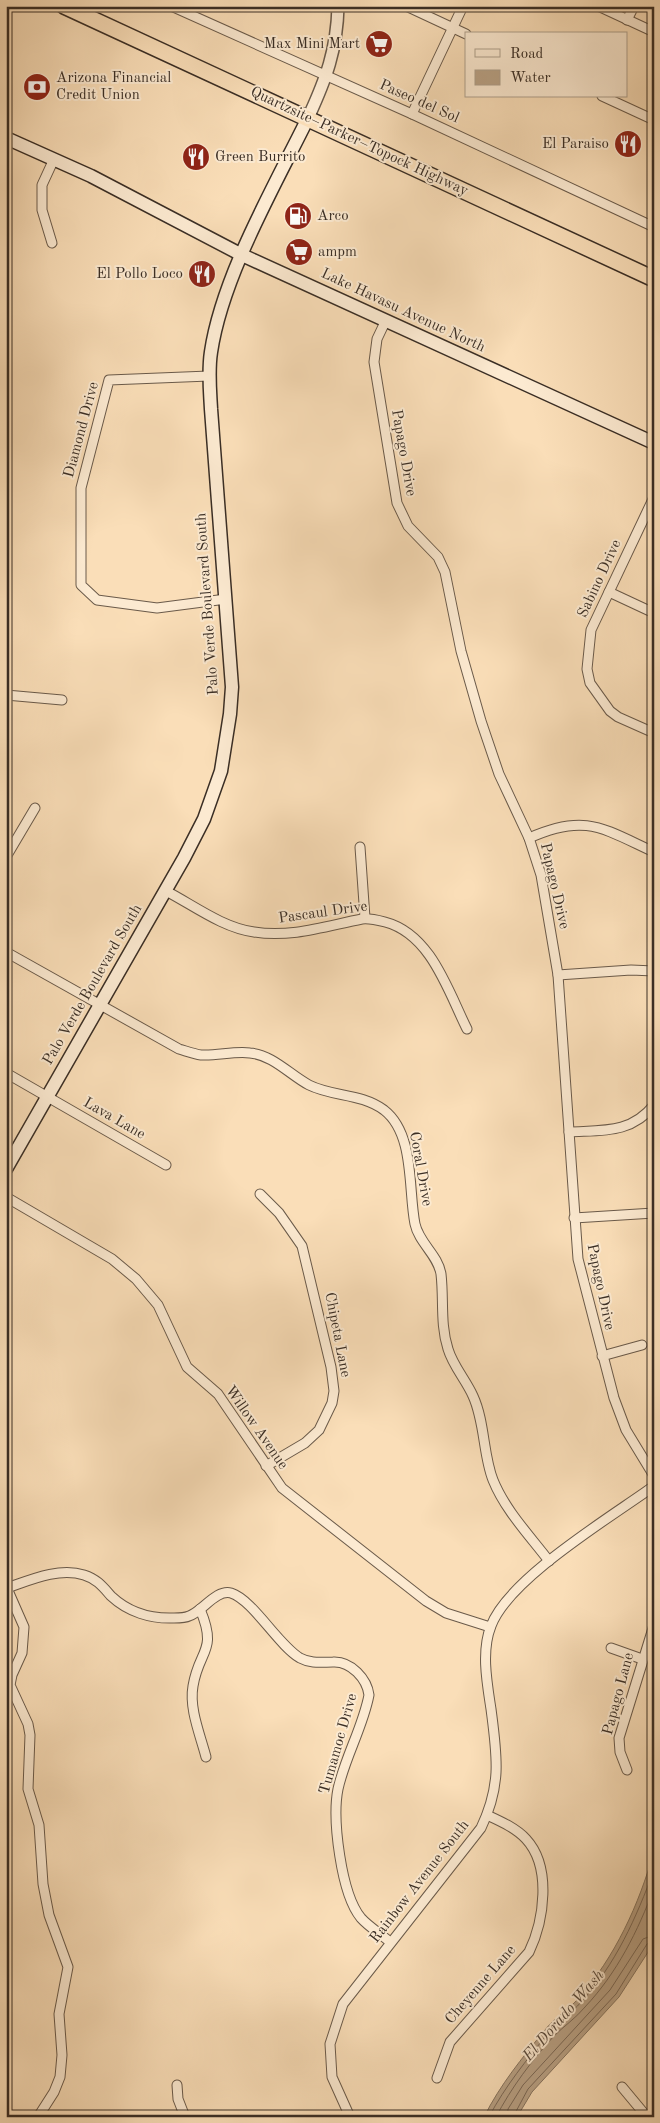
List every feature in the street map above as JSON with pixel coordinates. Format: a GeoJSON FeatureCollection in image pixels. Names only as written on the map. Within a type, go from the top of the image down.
{"type":"FeatureCollection","features":[{"type":"Feature","properties":{"kind":"highway","name":"Quartzsite–Parker–Topock Highway"},"geometry":{"type":"LineString","coordinates":[[64,6],[654,279]]}},
{"type":"Feature","properties":{"kind":"main road","name":"Palo Verde Boulevard South"},"geometry":{"type":"LineString","coordinates":[[6,1169],[166,891],[204,819],[221,771],[230,714],[232,687],[209,376],[217,325],[242,255],[308,118]]}},
{"type":"Feature","properties":{"kind":"main road","name":"Lake Havasu Avenue North"},"geometry":{"type":"LineString","coordinates":[[6,138],[54,160],[242,255],[654,443]]}},
{"type":"Feature","properties":{"kind":"street","name":"Paseo del Sol"},"geometry":{"type":"LineString","coordinates":[[172,6],[412,114],[654,227]]}},
{"type":"Feature","properties":{"kind":"street","name":"Palo Verde Boulevard South"},"geometry":{"type":"LineString","coordinates":[[308,118],[327,76],[335,49],[338,6]]}},
{"type":"Feature","properties":{"kind":"street"},"geometry":{"type":"LineString","coordinates":[[406,6],[465,34]]}},
{"type":"Feature","properties":{"kind":"street"},"geometry":{"type":"LineString","coordinates":[[412,114],[463,6]]}},
{"type":"Feature","properties":{"kind":"street"},"geometry":{"type":"LineString","coordinates":[[598,6],[654,32]]}},
{"type":"Feature","properties":{"kind":"street"},"geometry":{"type":"LineString","coordinates":[[627,20],[634,6]]}},
{"type":"Feature","properties":{"kind":"street"},"geometry":{"type":"LineString","coordinates":[[606,98],[654,120]]}},
{"type":"Feature","properties":{"kind":"street"},"geometry":{"type":"LineString","coordinates":[[52,243],[42,210],[42,185],[54,160]]}},
{"type":"Feature","properties":{"kind":"street","name":"Papago Drive"},"geometry":{"type":"LineString","coordinates":[[386,320],[378,339],[374,362],[397,504],[408,526],[438,557],[444,572],[460,651],[481,720],[499,774],[529,838],[541,875],[558,975],[578,1259],[602,1356],[626,1430],[654,1476]]}},
{"type":"Feature","properties":{"kind":"street","name":"Diamond Drive"},"geometry":{"type":"LineString","coordinates":[[209,376],[109,380],[80,488],[81,585],[97,600],[157,608],[226,599]]}},
{"type":"Feature","properties":{"kind":"street","name":"Sabino Drive"},"geometry":{"type":"LineString","coordinates":[[654,497],[591,630],[587,669],[590,683],[614,714],[654,733]]}},
{"type":"Feature","properties":{"kind":"street"},"geometry":{"type":"LineString","coordinates":[[609,592],[654,613]]}},
{"type":"Feature","properties":{"kind":"street"},"geometry":{"type":"LineString","coordinates":[[6,695],[62,700]]}},
{"type":"Feature","properties":{"kind":"street"},"geometry":{"type":"LineString","coordinates":[[6,857],[35,808]]}},
{"type":"Feature","properties":{"kind":"street"},"geometry":{"type":"LineString","coordinates":[[529,838],[569,824],[585,824],[612,832],[654,852]]}},
{"type":"Feature","properties":{"kind":"street"},"geometry":{"type":"LineString","coordinates":[[360,847],[365,918]]}},
{"type":"Feature","properties":{"kind":"street","name":"Pascaul Drive"},"geometry":{"type":"LineString","coordinates":[[166,891],[230,926],[254,932],[306,932],[365,918],[400,928],[419,942],[439,973],[467,1029]]}},
{"type":"Feature","properties":{"kind":"street","name":"Coral Drive"},"geometry":{"type":"LineString","coordinates":[[6,952],[179,1049],[200,1055],[251,1053],[273,1060],[309,1085],[325,1092],[352,1096],[370,1102],[384,1111],[395,1122],[401,1132],[410,1174],[416,1225],[436,1259],[441,1273],[441,1318],[448,1350],[473,1396],[492,1478],[502,1497],[549,1561]]}},
{"type":"Feature","properties":{"kind":"street"},"geometry":{"type":"LineString","coordinates":[[558,975],[631,970],[654,971]]}},
{"type":"Feature","properties":{"kind":"street","name":"Lava Lane"},"geometry":{"type":"LineString","coordinates":[[6,1073],[166,1165]]}},
{"type":"Feature","properties":{"kind":"street"},"geometry":{"type":"LineString","coordinates":[[569,1132],[618,1129],[630,1126],[646,1116],[654,1105]]}},
{"type":"Feature","properties":{"kind":"street","name":"Chipeta Lane"},"geometry":{"type":"LineString","coordinates":[[260,1194],[279,1214],[302,1246],[332,1367],[334,1391],[332,1403],[319,1430],[305,1443],[266,1466]]}},
{"type":"Feature","properties":{"kind":"street","name":"Willow Avenue"},"geometry":{"type":"LineString","coordinates":[[6,1197],[112,1259],[136,1279],[158,1304],[187,1367],[218,1394],[282,1488],[426,1601],[446,1613],[490,1627]]}},
{"type":"Feature","properties":{"kind":"street"},"geometry":{"type":"LineString","coordinates":[[574,1218],[654,1213]]}},
{"type":"Feature","properties":{"kind":"street"},"geometry":{"type":"LineString","coordinates":[[602,1356],[642,1345]]}},
{"type":"Feature","properties":{"kind":"street","name":"Rainbow Avenue South"},"geometry":{"type":"LineString","coordinates":[[350,2117],[332,2077],[330,2044],[343,2004],[481,1828],[487,1815],[498,1774],[487,1680],[487,1652],[490,1627],[499,1608],[513,1592],[549,1561],[654,1486]]}},
{"type":"Feature","properties":{"kind":"street","name":"Tumamoc Drive"},"geometry":{"type":"LineString","coordinates":[[7,1587],[41,1576],[68,1573],[83,1575],[95,1580],[124,1606],[151,1618],[189,1616],[227,1592],[234,1594],[298,1656],[320,1663],[336,1661],[349,1666],[359,1674],[368,1686],[369,1695],[338,1788],[336,1806],[338,1835],[344,1878],[350,1899],[361,1918],[390,1942]]}},
{"type":"Feature","properties":{"kind":"street"},"geometry":{"type":"LineString","coordinates":[[7,1587],[24,1628],[22,1653],[12,1675],[10,1685],[28,1724],[30,1735],[28,1789],[39,1825],[42,1884],[49,1915],[68,1967],[59,2014],[62,2055],[60,2077],[54,2092],[38,2117]]}},
{"type":"Feature","properties":{"kind":"street"},"geometry":{"type":"LineString","coordinates":[[200,1609],[209,1638],[193,1686],[192,1705],[206,1757]]}},
{"type":"Feature","properties":{"kind":"street","name":"Papago Lane"},"geometry":{"type":"LineString","coordinates":[[627,1770],[620,1752],[619,1738],[654,1625]]}},
{"type":"Feature","properties":{"kind":"street"},"geometry":{"type":"LineString","coordinates":[[611,1648],[642,1659]]}},
{"type":"Feature","properties":{"kind":"street","name":"Cheyenne Lane"},"geometry":{"type":"LineString","coordinates":[[437,2078],[450,2042],[529,1952],[537,1935],[543,1908],[543,1886],[540,1870],[527,1839],[507,1824],[487,1815]]}},
{"type":"Feature","properties":{"kind":"street"},"geometry":{"type":"LineString","coordinates":[[177,2086],[178,2099],[185,2117]]}},
{"type":"Feature","properties":{"kind":"street"},"geometry":{"type":"LineString","coordinates":[[622,2087],[647,2117]]}},
{"type":"Feature","properties":{"kind":"water","name":"El Dorado Wash"},"geometry":{"type":"Polygon","coordinates":[[[654,1851],[654,1941],[652,1946],[619,1997],[532,2092],[517,2117],[484,2117],[504,2083],[528,2051],[549,2026],[578,1999],[603,1966],[624,1930],[633,1910],[654,1851]]]}},
{"type":"Feature","properties":{"kind":"place","name":"Max Mini Mart"},"geometry":{"type":"Point","coordinates":[379,44]}},
{"type":"Feature","properties":{"kind":"place","name":"Arizona Financial Credit Union"},"geometry":{"type":"Point","coordinates":[37,87]}},
{"type":"Feature","properties":{"kind":"place","name":"El Paraiso"},"geometry":{"type":"Point","coordinates":[628,144]}},
{"type":"Feature","properties":{"kind":"place","name":"Green Burrito"},"geometry":{"type":"Point","coordinates":[196,157]}},
{"type":"Feature","properties":{"kind":"place","name":"Arco"},"geometry":{"type":"Point","coordinates":[298,216]}},
{"type":"Feature","properties":{"kind":"place","name":"ampm"},"geometry":{"type":"Point","coordinates":[299,252]}},
{"type":"Feature","properties":{"kind":"place","name":"El Pollo Loco"},"geometry":{"type":"Point","coordinates":[202,274]}}]}
